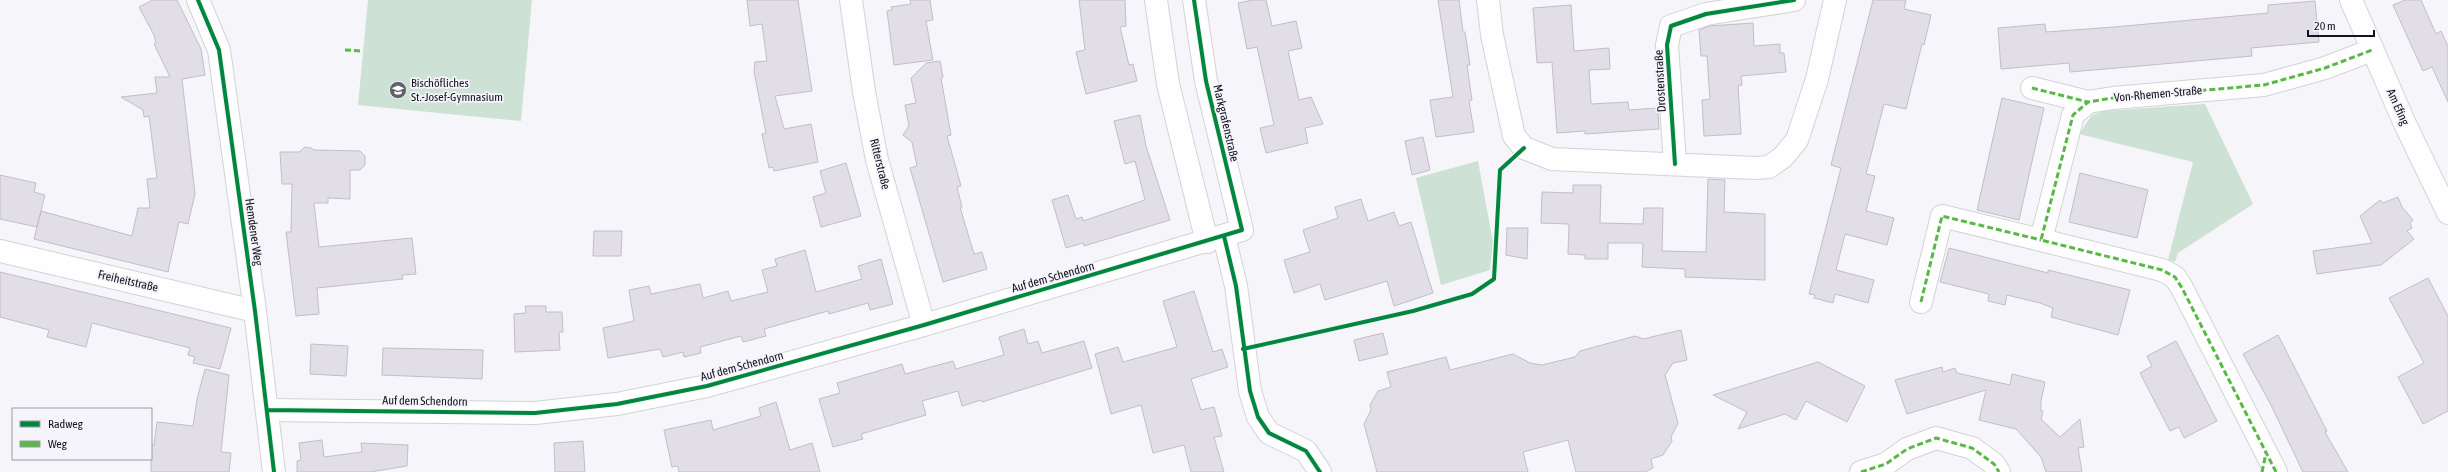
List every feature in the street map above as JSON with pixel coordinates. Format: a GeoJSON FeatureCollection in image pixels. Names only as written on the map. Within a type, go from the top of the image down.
{"type":"FeatureCollection","features":[{"type":"Feature","properties":{"kind":"street","name":"Hemdener Weg"},"geometry":{"type":"LineString","coordinates":[[198,0],[220,50],[268,410],[274,472]]}},
{"type":"Feature","properties":{"kind":"street","name":"Ritterstraße"},"geometry":{"type":"LineString","coordinates":[[851,0],[864,92],[877,160],[924,325]]}},
{"type":"Feature","properties":{"kind":"street"},"geometry":{"type":"LineString","coordinates":[[1156,0],[1168,84],[1215,239],[1236,286],[1250,391],[1258,417],[1269,433],[1306,451],[1320,472]]}},
{"type":"Feature","properties":{"kind":"street","name":"Markgrafenstraße"},"geometry":{"type":"LineString","coordinates":[[1194,0],[1206,81],[1242,230],[1215,239]]}},
{"type":"Feature","properties":{"kind":"street"},"geometry":{"type":"LineString","coordinates":[[1488,0],[1492,35],[1514,136],[1524,148],[1552,159],[1755,168],[1769,167],[1783,157],[1797,140],[1808,112],[1835,0]]}},
{"type":"Feature","properties":{"kind":"street","name":"Drostenstraße"},"geometry":{"type":"LineString","coordinates":[[1675,164],[1667,45],[1671,26],[1706,14],[1794,0]]}},
{"type":"Feature","properties":{"kind":"street","name":"Am Efing"},"geometry":{"type":"LineString","coordinates":[[2351,0],[2372,50],[2448,212]]}},
{"type":"Feature","properties":{"kind":"street","name":"Von-Rhemen-Straße"},"geometry":{"type":"LineString","coordinates":[[2088,102],[2113,98],[2264,85],[2325,68],[2372,50]]}},
{"type":"Feature","properties":{"kind":"street"},"geometry":{"type":"LineString","coordinates":[[2032,88],[2088,102]]}},
{"type":"Feature","properties":{"kind":"street"},"geometry":{"type":"LineString","coordinates":[[2041,240],[2073,115],[2088,102]]}},
{"type":"Feature","properties":{"kind":"street"},"geometry":{"type":"LineString","coordinates":[[1921,302],[1942,216],[2162,270],[2174,277],[2182,288],[2264,462],[2276,472]]}},
{"type":"Feature","properties":{"kind":"street","name":"Auf dem Schendorn"},"geometry":{"type":"LineString","coordinates":[[268,410],[535,413],[617,404],[707,386],[924,325],[1215,239]]}},
{"type":"Feature","properties":{"kind":"street","name":"Freiheitstraße"},"geometry":{"type":"LineString","coordinates":[[0,251],[255,311]]}},
{"type":"Feature","properties":{"kind":"street"},"geometry":{"type":"LineString","coordinates":[[1861,472],[1886,464],[1907,449],[1936,438],[1972,448],[1994,464],[1999,472]]}},
{"type":"Feature","properties":{"kind":"green space"},"geometry":{"type":"Polygon","coordinates":[[[368,0],[532,0],[521,121],[358,105],[368,0]]]}},
{"type":"Feature","properties":{"kind":"green space"},"geometry":{"type":"Polygon","coordinates":[[[2205,104],[2253,204],[2178,253],[2175,262],[2168,260],[2193,162],[2079,134],[2092,115],[2103,111],[2205,104]]]}},
{"type":"Feature","properties":{"kind":"green space"},"geometry":{"type":"Polygon","coordinates":[[[1478,161],[1493,242],[1490,270],[1441,285],[1416,178],[1478,161]]]}},
{"type":"Feature","properties":{"kind":"building"},"geometry":{"type":"Polygon","coordinates":[[[153,0],[177,0],[201,49],[205,75],[182,79],[195,194],[188,224],[179,222],[168,272],[34,239],[41,211],[132,236],[138,208],[150,208],[147,179],[157,178],[149,116],[144,117],[143,110],[121,97],[157,93],[155,77],[170,77],[154,44],[156,43],[154,35],[139,7],[153,0]]]}},
{"type":"Feature","properties":{"kind":"building"},"geometry":{"type":"Polygon","coordinates":[[[747,0],[798,0],[812,91],[775,96],[784,129],[811,124],[818,162],[774,171],[773,167],[769,168],[762,134],[766,133],[754,72],[755,62],[767,61],[762,24],[750,26],[747,0]]]}},
{"type":"Feature","properties":{"kind":"building"},"geometry":{"type":"Polygon","coordinates":[[[910,0],[930,0],[933,20],[926,21],[933,60],[894,65],[887,11],[892,10],[891,7],[911,4],[910,0]]]}},
{"type":"Feature","properties":{"kind":"building"},"geometry":{"type":"Polygon","coordinates":[[[1079,0],[1125,0],[1126,26],[1120,27],[1129,65],[1133,64],[1137,81],[1086,94],[1076,52],[1085,50],[1079,0]]]}},
{"type":"Feature","properties":{"kind":"building"},"geometry":{"type":"Polygon","coordinates":[[[1253,0],[1266,0],[1272,26],[1296,21],[1302,48],[1288,51],[1299,100],[1311,97],[1323,124],[1305,128],[1308,143],[1266,153],[1260,128],[1274,125],[1257,47],[1247,49],[1238,3],[1253,0]]]}},
{"type":"Feature","properties":{"kind":"building"},"geometry":{"type":"Polygon","coordinates":[[[1438,0],[1459,0],[1463,32],[1465,32],[1470,65],[1467,65],[1472,100],[1469,101],[1474,132],[1436,137],[1430,100],[1453,97],[1438,0]]]}},
{"type":"Feature","properties":{"kind":"building"},"geometry":{"type":"Polygon","coordinates":[[[1873,0],[1906,0],[1904,9],[1931,15],[1924,45],[1922,44],[1906,109],[1884,104],[1866,174],[1875,176],[1866,211],[1894,218],[1887,245],[1845,234],[1836,270],[1874,280],[1868,303],[1835,294],[1833,303],[1814,298],[1815,295],[1809,294],[1841,168],[1831,165],[1873,0]]]}},
{"type":"Feature","properties":{"kind":"building"},"geometry":{"type":"Polygon","coordinates":[[[2405,0],[2421,0],[2436,34],[2441,31],[2448,46],[2448,102],[2432,67],[2423,71],[2393,5],[2405,0]]]}},
{"type":"Feature","properties":{"kind":"building"},"geometry":{"type":"Polygon","coordinates":[[[2315,1],[2319,42],[2251,48],[2252,56],[2070,72],[2069,63],[2001,69],[1998,28],[2045,24],[2046,32],[2114,27],[2268,13],[2268,5],[2315,1]]]}},
{"type":"Feature","properties":{"kind":"building"},"geometry":{"type":"Polygon","coordinates":[[[1571,5],[1574,51],[1609,48],[1610,69],[1589,70],[1591,104],[1628,102],[1629,110],[1658,108],[1659,129],[1585,134],[1585,131],[1557,133],[1552,62],[1537,63],[1533,8],[1571,5]]]}},
{"type":"Feature","properties":{"kind":"building"},"geometry":{"type":"Polygon","coordinates":[[[1753,23],[1754,46],[1780,44],[1780,53],[1784,53],[1786,72],[1741,76],[1742,85],[1738,86],[1741,134],[1704,136],[1702,100],[1710,99],[1707,56],[1701,56],[1699,30],[1709,26],[1753,23]]]}},
{"type":"Feature","properties":{"kind":"building"},"geometry":{"type":"Polygon","coordinates":[[[940,61],[943,77],[941,78],[951,135],[947,136],[961,186],[957,187],[962,207],[960,207],[974,254],[982,252],[987,269],[943,282],[910,168],[917,166],[912,142],[903,135],[909,126],[905,105],[916,103],[911,78],[926,63],[940,61]]]}},
{"type":"Feature","properties":{"kind":"building"},"geometry":{"type":"Polygon","coordinates":[[[2002,98],[2044,108],[2019,220],[1977,210],[2002,98]]]}},
{"type":"Feature","properties":{"kind":"building"},"geometry":{"type":"Polygon","coordinates":[[[1140,115],[1146,146],[1170,220],[1084,246],[1083,243],[1066,248],[1052,200],[1068,195],[1076,219],[1082,217],[1083,221],[1145,200],[1135,161],[1125,164],[1114,121],[1140,115]]]}},
{"type":"Feature","properties":{"kind":"building"},"geometry":{"type":"Polygon","coordinates":[[[1423,137],[1430,170],[1412,175],[1405,141],[1423,137]]]}},
{"type":"Feature","properties":{"kind":"building"},"geometry":{"type":"Polygon","coordinates":[[[305,147],[314,150],[360,151],[365,156],[365,165],[360,170],[350,170],[350,199],[328,198],[328,203],[314,203],[319,247],[412,238],[416,274],[402,275],[403,279],[317,288],[319,314],[296,316],[286,232],[291,232],[292,184],[282,184],[280,152],[299,152],[305,147]]]}},
{"type":"Feature","properties":{"kind":"building"},"geometry":{"type":"Polygon","coordinates":[[[846,163],[861,216],[821,227],[813,197],[826,193],[820,171],[846,163]]]}},
{"type":"Feature","properties":{"kind":"building"},"geometry":{"type":"Polygon","coordinates":[[[2080,173],[2148,190],[2137,238],[2069,222],[2080,173]]]}},
{"type":"Feature","properties":{"kind":"building"},"geometry":{"type":"Polygon","coordinates":[[[0,175],[36,183],[34,192],[45,195],[37,227],[0,219],[0,175]]]}},
{"type":"Feature","properties":{"kind":"building"},"geometry":{"type":"Polygon","coordinates":[[[1708,179],[1725,180],[1724,212],[1765,214],[1765,280],[1685,277],[1685,269],[1642,267],[1643,243],[1608,243],[1608,259],[1585,259],[1585,255],[1568,254],[1569,224],[1541,223],[1542,192],[1573,193],[1573,185],[1601,185],[1600,223],[1643,224],[1644,208],[1663,208],[1662,251],[1706,252],[1708,179]]]}},
{"type":"Feature","properties":{"kind":"building"},"geometry":{"type":"Polygon","coordinates":[[[2398,197],[2402,207],[2413,220],[2410,223],[2412,228],[2407,231],[2414,239],[2381,265],[2317,274],[2313,251],[2372,243],[2360,216],[2380,200],[2383,203],[2398,197]]]}},
{"type":"Feature","properties":{"kind":"building"},"geometry":{"type":"Polygon","coordinates":[[[1361,199],[1368,221],[1394,212],[1399,226],[1411,222],[1433,293],[1394,306],[1387,281],[1325,300],[1320,284],[1294,293],[1284,260],[1310,252],[1303,230],[1338,218],[1335,207],[1361,199]]]}},
{"type":"Feature","properties":{"kind":"building"},"geometry":{"type":"Polygon","coordinates":[[[1507,228],[1528,228],[1527,259],[1506,255],[1507,228]]]}},
{"type":"Feature","properties":{"kind":"building"},"geometry":{"type":"Polygon","coordinates":[[[594,231],[622,231],[621,256],[593,256],[594,231]]]}},
{"type":"Feature","properties":{"kind":"building"},"geometry":{"type":"Polygon","coordinates":[[[1949,248],[2048,273],[2048,270],[2130,290],[2118,335],[2051,317],[2053,308],[2040,303],[2007,295],[2005,305],[1988,301],[1989,294],[1940,282],[1949,248]]]}},
{"type":"Feature","properties":{"kind":"building"},"geometry":{"type":"Polygon","coordinates":[[[805,250],[816,292],[862,279],[858,266],[881,259],[893,304],[870,310],[868,303],[829,314],[828,311],[764,329],[766,336],[743,342],[741,336],[700,347],[701,353],[684,357],[683,352],[663,357],[660,349],[608,358],[603,328],[634,321],[629,290],[649,286],[651,294],[700,284],[703,298],[728,291],[731,301],[768,292],[762,270],[777,266],[775,259],[805,250]]]}},
{"type":"Feature","properties":{"kind":"building"},"geometry":{"type":"Polygon","coordinates":[[[0,272],[231,328],[220,369],[193,363],[195,357],[188,355],[190,348],[92,323],[86,347],[47,337],[49,330],[0,317],[0,272]]]}},
{"type":"Feature","properties":{"kind":"building"},"geometry":{"type":"Polygon","coordinates":[[[2428,278],[2448,316],[2448,411],[2423,424],[2398,377],[2424,363],[2389,298],[2428,278]]]}},
{"type":"Feature","properties":{"kind":"building"},"geometry":{"type":"Polygon","coordinates":[[[1194,291],[1213,352],[1222,349],[1228,367],[1191,379],[1201,410],[1214,407],[1222,436],[1214,437],[1224,472],[1191,472],[1184,445],[1153,453],[1141,405],[1111,414],[1095,354],[1118,347],[1123,362],[1177,347],[1163,301],[1194,291]]]}},
{"type":"Feature","properties":{"kind":"building"},"geometry":{"type":"Polygon","coordinates":[[[525,306],[546,306],[546,312],[562,312],[563,332],[559,332],[560,350],[515,352],[514,314],[526,313],[525,306]]]}},
{"type":"Feature","properties":{"kind":"building"},"geometry":{"type":"Polygon","coordinates":[[[1024,329],[1028,344],[1038,341],[1042,353],[1084,341],[1092,368],[982,402],[981,400],[962,406],[958,391],[922,401],[926,415],[861,434],[863,439],[833,447],[819,399],[840,393],[837,383],[902,364],[905,374],[953,361],[956,369],[1004,355],[999,337],[1024,329]]]}},
{"type":"Feature","properties":{"kind":"building"},"geometry":{"type":"Polygon","coordinates":[[[1681,330],[1687,360],[1673,363],[1665,375],[1678,423],[1671,437],[1672,441],[1663,455],[1651,459],[1653,468],[1645,472],[1576,472],[1568,440],[1523,452],[1528,472],[1377,472],[1364,424],[1371,410],[1370,405],[1378,391],[1391,387],[1387,372],[1446,357],[1450,370],[1513,354],[1530,363],[1542,365],[1575,357],[1580,351],[1635,336],[1643,339],[1681,330]]]}},
{"type":"Feature","properties":{"kind":"building"},"geometry":{"type":"Polygon","coordinates":[[[1383,333],[1388,354],[1359,361],[1354,340],[1383,333]]]}},
{"type":"Feature","properties":{"kind":"building"},"geometry":{"type":"Polygon","coordinates":[[[2278,335],[2327,431],[2325,432],[2348,472],[2303,472],[2271,405],[2243,354],[2278,335]]]}},
{"type":"Feature","properties":{"kind":"building"},"geometry":{"type":"Polygon","coordinates":[[[2176,341],[2217,421],[2184,438],[2179,427],[2170,431],[2140,373],[2152,366],[2147,356],[2176,341]]]}},
{"type":"Feature","properties":{"kind":"building"},"geometry":{"type":"Polygon","coordinates":[[[311,344],[348,346],[346,376],[310,374],[311,344]]]}},
{"type":"Feature","properties":{"kind":"building"},"geometry":{"type":"Polygon","coordinates":[[[383,348],[483,350],[482,379],[382,375],[383,348]]]}},
{"type":"Feature","properties":{"kind":"building"},"geometry":{"type":"Polygon","coordinates":[[[1818,362],[1865,386],[1847,422],[1806,401],[1796,420],[1785,414],[1738,429],[1747,412],[1713,395],[1818,362]]]}},
{"type":"Feature","properties":{"kind":"building"},"geometry":{"type":"Polygon","coordinates":[[[1942,367],[1943,372],[1955,368],[1957,373],[2010,385],[2012,374],[2045,382],[2041,401],[2041,411],[2043,411],[2041,419],[2060,437],[2080,419],[2084,447],[2078,448],[2082,472],[2046,472],[2041,457],[2016,429],[1979,420],[1986,390],[1907,414],[1895,380],[1942,367]]]}},
{"type":"Feature","properties":{"kind":"building"},"geometry":{"type":"Polygon","coordinates":[[[205,369],[229,375],[221,452],[231,453],[229,472],[151,472],[152,445],[154,445],[157,422],[193,426],[197,399],[205,369]]]}},
{"type":"Feature","properties":{"kind":"building"},"geometry":{"type":"Polygon","coordinates":[[[776,402],[790,450],[812,443],[820,472],[679,472],[678,466],[672,467],[664,430],[711,420],[713,430],[761,416],[759,408],[776,402]]]}},
{"type":"Feature","properties":{"kind":"building"},"geometry":{"type":"Polygon","coordinates":[[[322,440],[324,457],[362,452],[361,443],[408,445],[407,466],[370,472],[297,472],[297,461],[301,460],[299,443],[322,440]]]}},
{"type":"Feature","properties":{"kind":"building"},"geometry":{"type":"Polygon","coordinates":[[[583,441],[585,472],[555,472],[554,443],[583,441]]]}},
{"type":"Feature","properties":{"kind":"marked path"},"geometry":{"type":"LineString","coordinates":[[345,50],[362,51]]}},
{"type":"Feature","properties":{"kind":"marked path"},"geometry":{"type":"LineString","coordinates":[[2276,472],[2175,277],[2162,270],[2041,240],[2073,115],[2088,102],[2113,98],[2264,85],[2325,68],[2372,50]]}},
{"type":"Feature","properties":{"kind":"marked path"},"geometry":{"type":"LineString","coordinates":[[2032,88],[2088,102]]}},
{"type":"Feature","properties":{"kind":"marked path"},"geometry":{"type":"LineString","coordinates":[[1921,302],[1942,216],[2041,240]]}},
{"type":"Feature","properties":{"kind":"marked path"},"geometry":{"type":"LineString","coordinates":[[1861,472],[1886,464],[1907,449],[1936,438],[1972,448],[1994,464],[1999,472]]}},
{"type":"Feature","properties":{"kind":"marked path"},"geometry":{"type":"LineString","coordinates":[[2262,472],[2266,453]]}},
{"type":"Feature","properties":{"kind":"cycle path"},"geometry":{"type":"LineString","coordinates":[[198,0],[219,50],[255,311],[274,472]]}},
{"type":"Feature","properties":{"kind":"cycle path"},"geometry":{"type":"LineString","coordinates":[[267,410],[535,413],[617,404],[707,386],[924,325],[1242,230],[1206,81],[1194,0]]}},
{"type":"Feature","properties":{"kind":"cycle path"},"geometry":{"type":"LineString","coordinates":[[1675,164],[1667,45],[1671,26],[1706,14],[1794,0]]}},
{"type":"Feature","properties":{"kind":"cycle path"},"geometry":{"type":"LineString","coordinates":[[1243,349],[1413,311],[1472,294],[1494,279],[1500,170],[1524,148]]}},
{"type":"Feature","properties":{"kind":"cycle path"},"geometry":{"type":"LineString","coordinates":[[1224,236],[1236,286],[1250,391],[1258,417],[1269,433],[1306,451],[1320,472]]}},
{"type":"Feature","properties":{"kind":"place","name":"Bischöfliches St.-Josef-Gymnasium"},"geometry":{"type":"Point","coordinates":[398,90]}}]}
